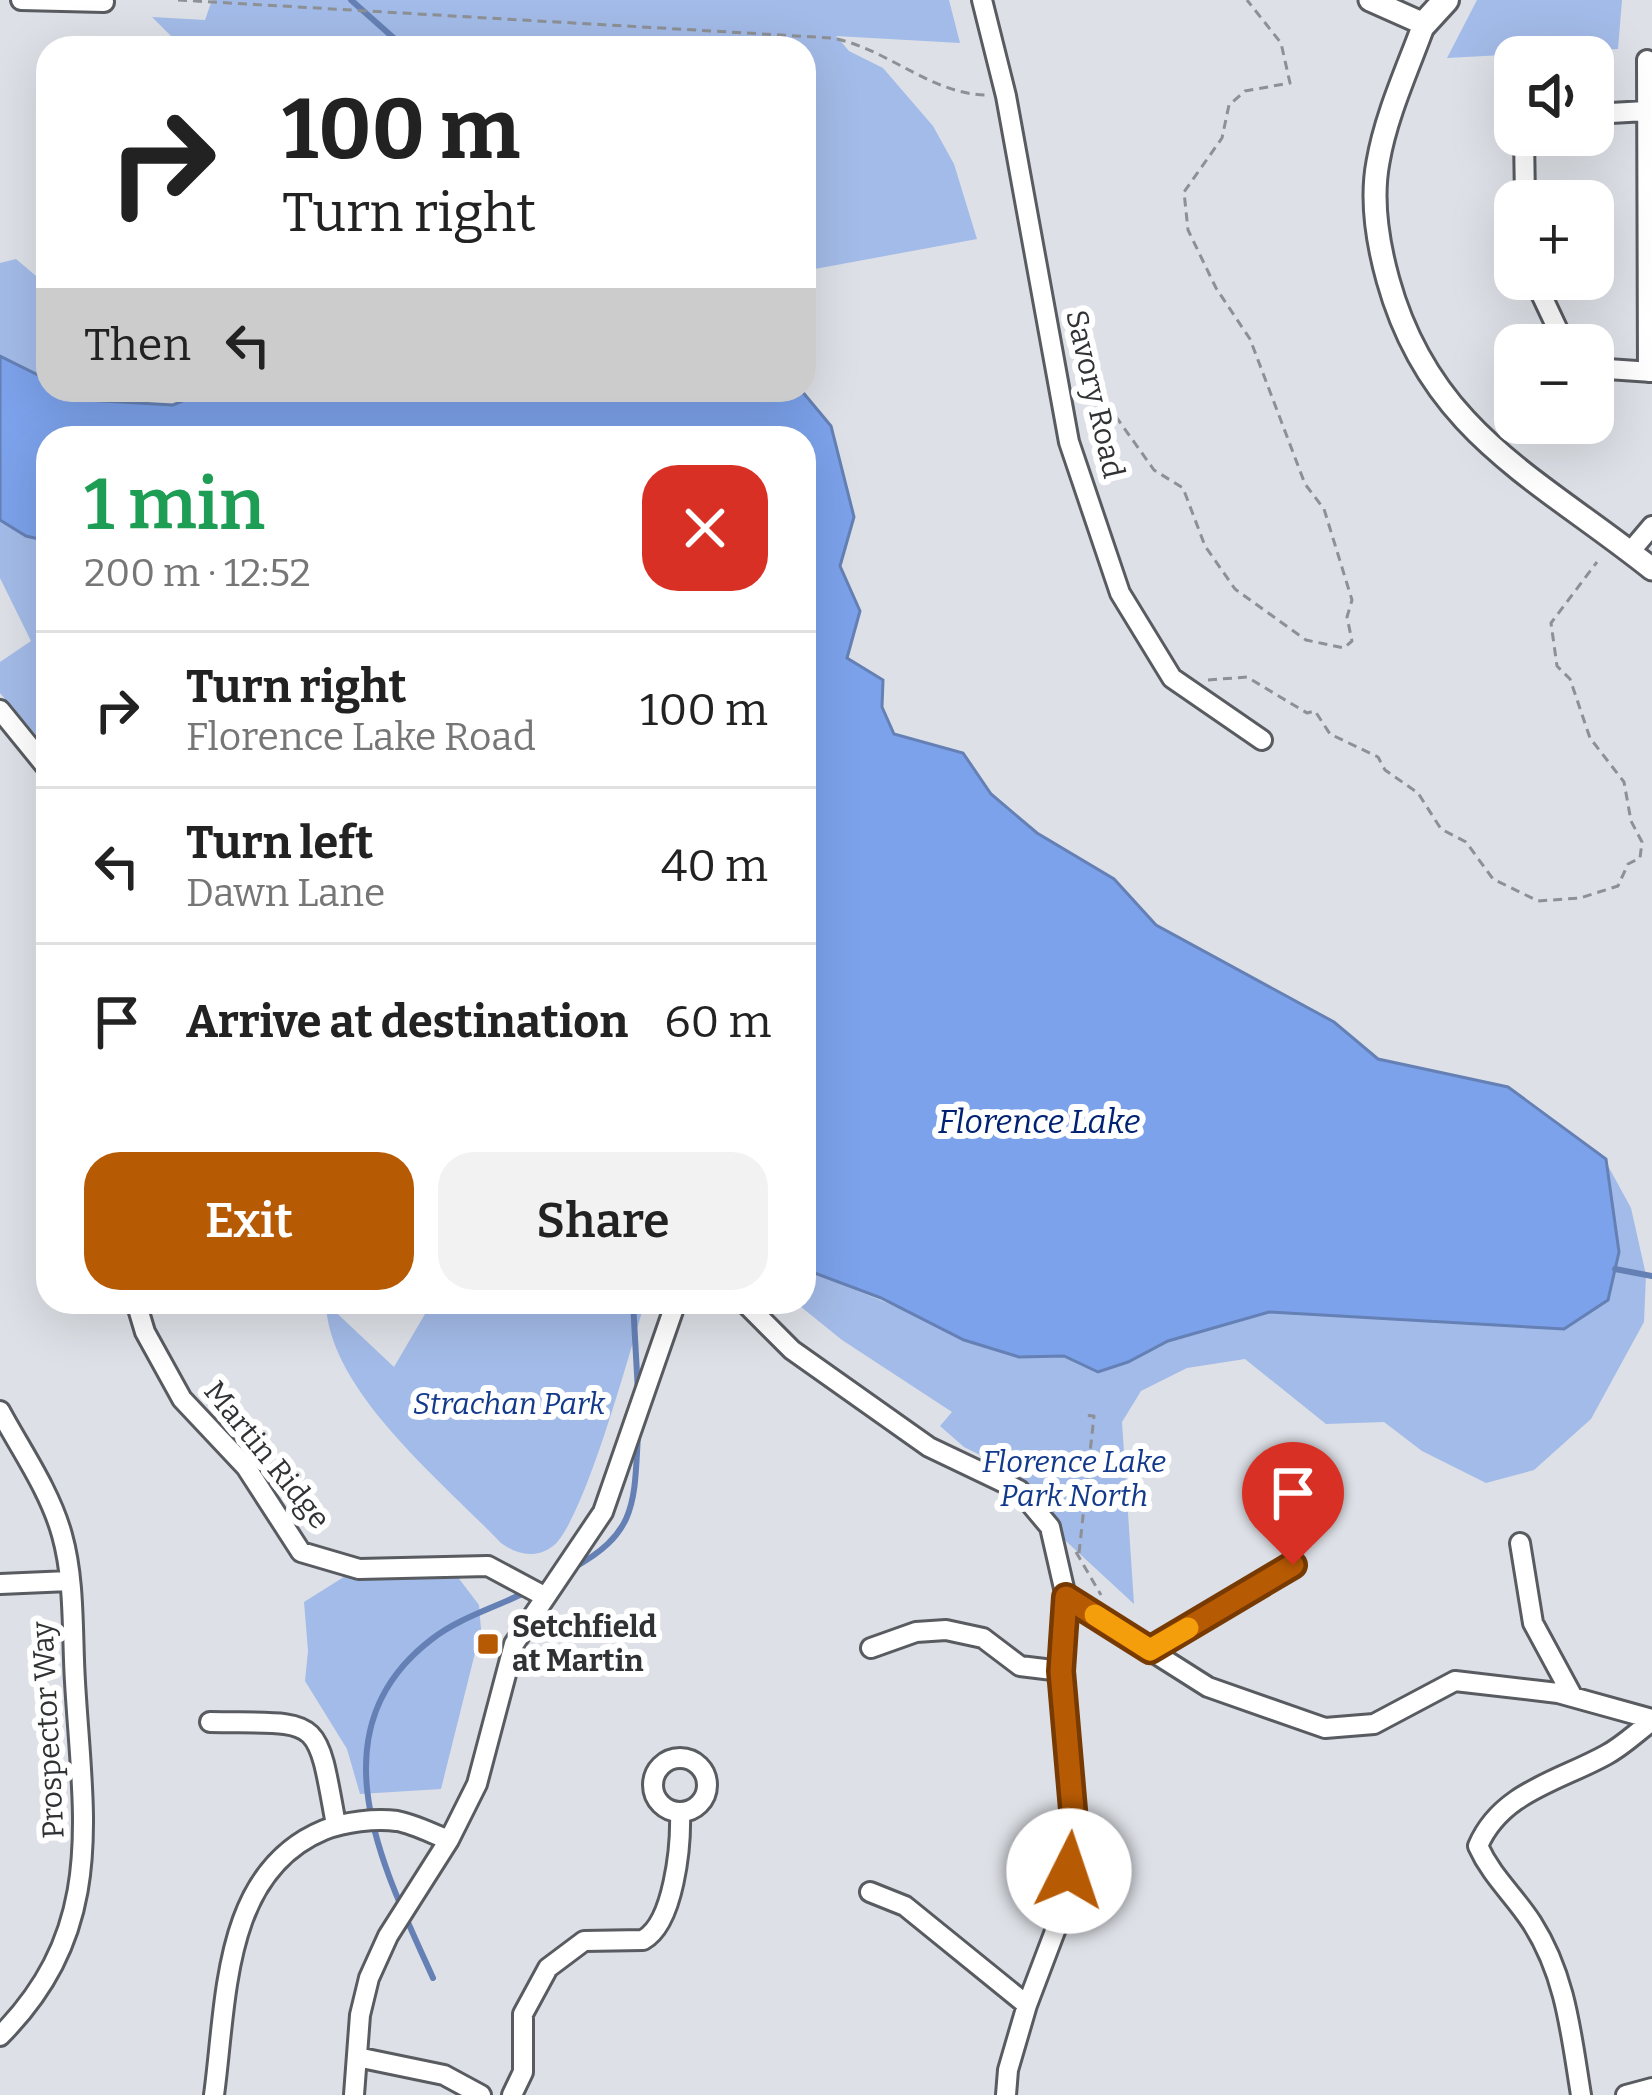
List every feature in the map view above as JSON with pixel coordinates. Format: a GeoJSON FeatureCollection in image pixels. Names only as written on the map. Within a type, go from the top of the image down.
{"type":"FeatureCollection","features":[{"type":"Feature","properties":{"kind":"main road"},"geometry":{"type":"LineString","coordinates":[[1429,12],[1446,0]]}},
{"type":"Feature","properties":{"kind":"street"},"geometry":{"type":"LineString","coordinates":[[21,0],[104,2]]}},
{"type":"Feature","properties":{"kind":"street","name":"Savory Road"},"geometry":{"type":"LineString","coordinates":[[982,0],[1006,96],[1069,442],[1120,593],[1172,677],[1262,740]]}},
{"type":"Feature","properties":{"kind":"street"},"geometry":{"type":"LineString","coordinates":[[1370,0],[1429,12],[1377,164],[1376,215],[1397,313],[1431,380],[1473,431],[1506,461],[1652,569]]}},
{"type":"Feature","properties":{"kind":"street"},"geometry":{"type":"LineString","coordinates":[[1614,369],[1650,372],[1647,59]]}},
{"type":"Feature","properties":{"kind":"street"},"geometry":{"type":"LineString","coordinates":[[1614,113],[1646,111]]}},
{"type":"Feature","properties":{"kind":"street"},"geometry":{"type":"LineString","coordinates":[[1630,552],[1652,526]]}},
{"type":"Feature","properties":{"kind":"street"},"geometry":{"type":"LineString","coordinates":[[0,710],[36,754]]}},
{"type":"Feature","properties":{"kind":"street","name":"Martin Ridge"},"geometry":{"type":"LineString","coordinates":[[140,1314],[182,1399],[246,1467],[301,1552],[359,1569],[488,1566],[544,1596]]}},
{"type":"Feature","properties":{"kind":"street"},"geometry":{"type":"LineString","coordinates":[[354,2095],[360,2015],[378,1957],[477,1784],[514,1644],[603,1511],[672,1314]]}},
{"type":"Feature","properties":{"kind":"street"},"geometry":{"type":"LineString","coordinates":[[756,1314],[791,1350],[929,1447],[1019,1490],[1050,1527],[1066,1597],[1061,1671],[1075,1833],[1064,1910],[1027,2005],[1008,2070],[1006,2095]]}},
{"type":"Feature","properties":{"kind":"street","name":"Prospector Way"},"geometry":{"type":"LineString","coordinates":[[0,1411],[62,1535],[70,1581],[85,1862],[69,1936],[27,2009],[0,2036]]}},
{"type":"Feature","properties":{"kind":"street"},"geometry":{"type":"LineString","coordinates":[[1520,1543],[1532,1623],[1573,1696]]}},
{"type":"Feature","properties":{"kind":"street"},"geometry":{"type":"LineString","coordinates":[[1150,1650],[1293,1565]]}},
{"type":"Feature","properties":{"kind":"street"},"geometry":{"type":"LineString","coordinates":[[0,1585],[70,1581]]}},
{"type":"Feature","properties":{"kind":"street"},"geometry":{"type":"LineString","coordinates":[[1066,1597],[1208,1687],[1325,1728],[1375,1724],[1455,1681],[1573,1696],[1652,1720]]}},
{"type":"Feature","properties":{"kind":"street"},"geometry":{"type":"LineString","coordinates":[[872,1648],[916,1632],[946,1630],[983,1638],[1020,1666],[1061,1671]]}},
{"type":"Feature","properties":{"kind":"street"},"geometry":{"type":"LineString","coordinates":[[1581,2095],[1563,1985],[1531,1922],[1491,1875],[1478,1846],[1486,1828],[1519,1796],[1610,1753],[1652,1720]]}},
{"type":"Feature","properties":{"kind":"street"},"geometry":{"type":"LineString","coordinates":[[210,1722],[293,1724],[307,1729],[324,1756],[336,1825]]}},
{"type":"Feature","properties":{"kind":"street"},"geometry":{"type":"LineString","coordinates":[[512,2095],[524,2072],[524,2014],[559,1956],[599,1937],[643,1940],[660,1927],[681,1842],[680,1813]]}},
{"type":"Feature","properties":{"kind":"street"},"geometry":{"type":"LineString","coordinates":[[214,2095],[233,1955],[250,1896],[273,1860],[305,1838],[336,1825],[397,1821],[449,1840]]}},
{"type":"Feature","properties":{"kind":"street"},"geometry":{"type":"LineString","coordinates":[[870,1892],[905,1906],[1027,2005]]}},
{"type":"Feature","properties":{"kind":"street"},"geometry":{"type":"LineString","coordinates":[[357,2057],[444,2074],[481,2095]]}},
{"type":"Feature","properties":{"kind":"street"},"geometry":{"type":"LineString","coordinates":[[1626,2095],[1652,2088]]}},
{"type":"Feature","properties":{"kind":"path"},"geometry":{"type":"LineString","coordinates":[[178,0],[771,36]]}},
{"type":"Feature","properties":{"kind":"path"},"geometry":{"type":"LineString","coordinates":[[1050,341],[1079,359],[1154,470],[1183,488],[1205,546],[1235,590],[1306,640],[1344,648],[1352,641],[1347,617],[1352,600],[1324,509],[1306,484],[1250,339],[1216,288],[1188,230],[1184,192],[1222,138],[1229,105],[1244,91],[1290,83],[1281,43],[1247,0]]}},
{"type":"Feature","properties":{"kind":"path"},"geometry":{"type":"LineString","coordinates":[[816,39],[850,41],[885,54],[962,95],[1006,96]]}},
{"type":"Feature","properties":{"kind":"path"},"geometry":{"type":"LineString","coordinates":[[1193,692],[1210,678],[1247,676],[1264,691],[1306,712],[1315,711],[1330,734],[1378,758],[1385,770],[1418,794],[1442,829],[1466,842],[1493,878],[1538,901],[1580,898],[1618,886],[1628,864],[1640,858],[1642,842],[1631,821],[1624,782],[1591,738],[1570,679],[1557,666],[1551,622],[1597,562]]}},
{"type":"Feature","properties":{"kind":"path"},"geometry":{"type":"LineString","coordinates":[[1078,1554],[1094,1416],[1083,1415]]}},
{"type":"Feature","properties":{"kind":"green space"},"geometry":{"type":"Polygon","coordinates":[[[212,0],[949,0],[960,43],[836,36],[849,51],[883,68],[933,126],[954,164],[977,239],[816,269],[816,36],[171,36],[152,17],[205,20],[212,0]]]}},
{"type":"Feature","properties":{"kind":"green space"},"geometry":{"type":"Polygon","coordinates":[[[1477,0],[1622,0],[1618,49],[1614,49],[1614,36],[1494,36],[1494,56],[1447,58],[1477,0]]]}},
{"type":"Feature","properties":{"kind":"green space"},"geometry":{"type":"Polygon","coordinates":[[[16,259],[36,276],[36,374],[0,356],[0,263],[16,259]]]}},
{"type":"Feature","properties":{"kind":"green space"},"geometry":{"type":"Polygon","coordinates":[[[0,520],[36,538],[36,735],[0,693],[0,662],[31,641],[0,578],[0,520]]]}},
{"type":"Feature","properties":{"kind":"green space","name":"Florence Lake Park North"},"geometry":{"type":"Polygon","coordinates":[[[1607,1164],[1631,1208],[1646,1275],[1644,1322],[1591,1419],[1534,1470],[1486,1483],[1422,1451],[1384,1422],[1326,1424],[1245,1359],[1187,1368],[1141,1391],[1122,1422],[1134,1604],[1002,1482],[1012,1471],[964,1447],[940,1426],[952,1412],[810,1314],[816,1314],[816,1274],[1019,1357],[1064,1356],[1098,1372],[1168,1341],[1269,1312],[1564,1329],[1610,1206],[1607,1164]]]}},
{"type":"Feature","properties":{"kind":"green space","name":"Strachan Park"},"geometry":{"type":"Polygon","coordinates":[[[328,1314],[338,1314],[394,1367],[425,1314],[641,1314],[578,1504],[553,1546],[540,1553],[527,1554],[501,1543],[392,1433],[346,1369],[328,1314]]]}},
{"type":"Feature","properties":{"kind":"green space"},"geometry":{"type":"Polygon","coordinates":[[[347,1575],[457,1576],[479,1605],[481,1629],[441,1789],[360,1794],[347,1749],[305,1681],[304,1602],[347,1575]]]}},
{"type":"Feature","properties":{"kind":"water","name":"Florence Lake"},"geometry":{"type":"Polygon","coordinates":[[[0,356],[36,374],[36,402],[811,402],[831,426],[854,517],[840,566],[860,611],[847,658],[883,680],[882,707],[894,734],[963,753],[991,794],[1037,833],[1114,879],[1156,925],[1334,1022],[1378,1059],[1508,1087],[1606,1159],[1619,1252],[1608,1300],[1564,1329],[1269,1312],[1168,1341],[1098,1372],[1064,1356],[1019,1357],[964,1340],[881,1298],[816,1274],[816,426],[36,426],[36,538],[0,520],[0,356]]]}},
{"type":"Feature","properties":{"kind":"waterway"},"geometry":{"type":"LineString","coordinates":[[351,0],[392,36]]}},
{"type":"Feature","properties":{"kind":"waterway"},"geometry":{"type":"LineString","coordinates":[[1615,1269],[1652,1276]]}},
{"type":"Feature","properties":{"kind":"waterway"},"geometry":{"type":"LineString","coordinates":[[634,1314],[638,1392]]}},
{"type":"Feature","properties":{"kind":"waterway"},"geometry":{"type":"LineString","coordinates":[[573,1568],[610,1542],[621,1528],[633,1497],[638,1435]]}},
{"type":"Feature","properties":{"kind":"waterway"},"geometry":{"type":"LineString","coordinates":[[433,1978],[379,1847],[366,1758],[374,1715],[395,1676],[432,1639],[524,1593]]}},
{"type":"Feature","properties":{"kind":"slow traffic"},"geometry":{"type":"LineString","coordinates":[[1095,1615],[1150,1650],[1188,1628]]}},
{"type":"Feature","properties":{"kind":"place","name":"Setchfield at Martin"},"geometry":{"type":"Point","coordinates":[488,1644]}},
{"type":"Feature","properties":{"kind":"route"},"geometry":{"type":"LineString","coordinates":[[1069,1871],[1075,1833],[1061,1671],[1066,1597],[1150,1650],[1293,1565]]}}]}
